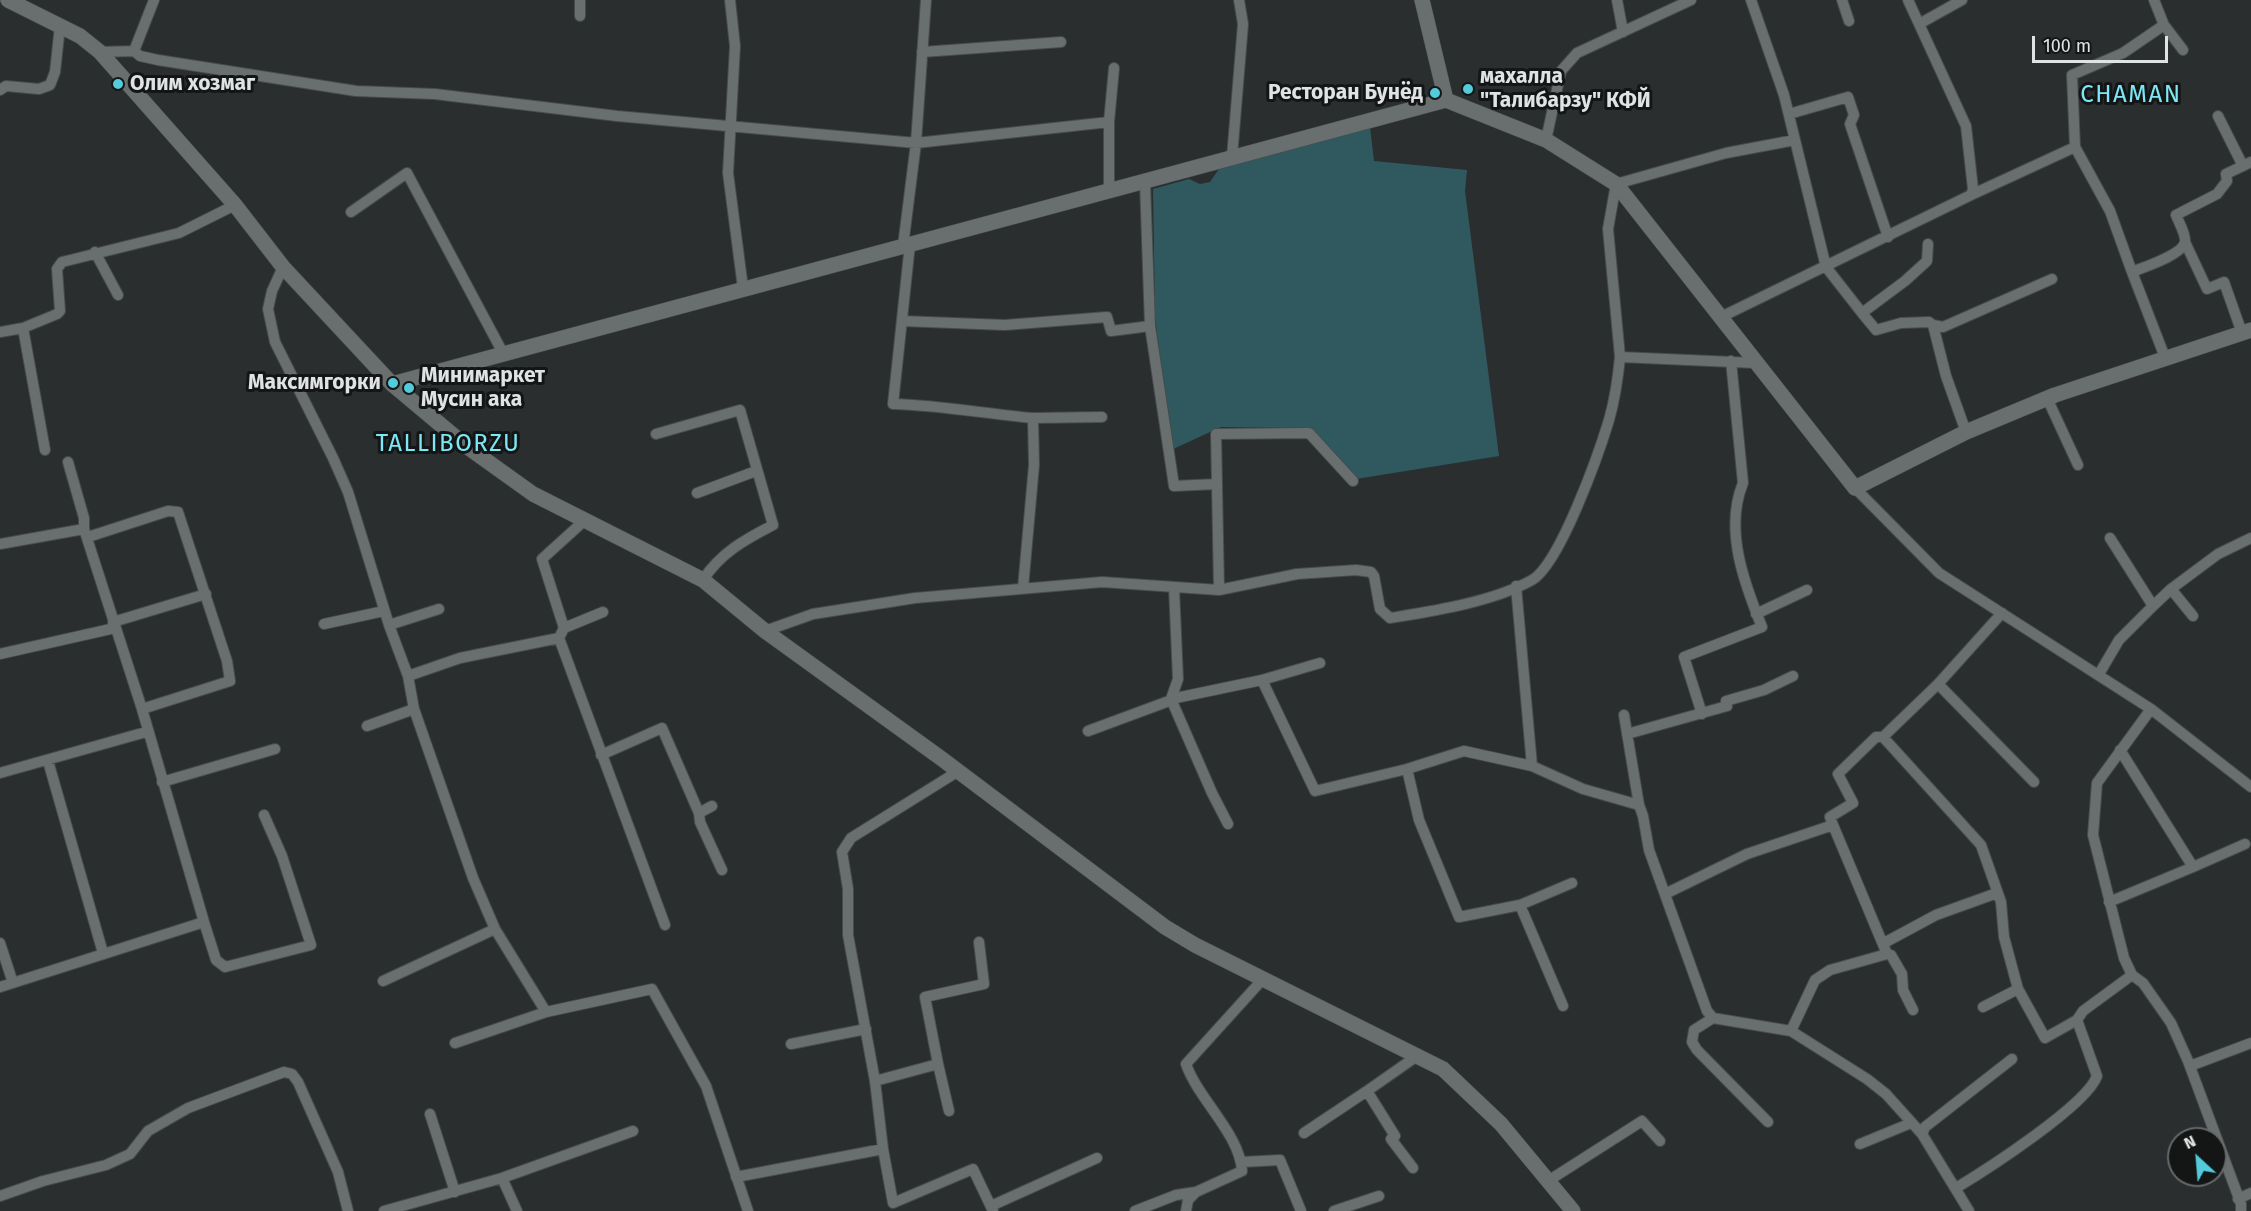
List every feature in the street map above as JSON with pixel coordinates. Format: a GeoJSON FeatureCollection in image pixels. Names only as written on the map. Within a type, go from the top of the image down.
{"type":"FeatureCollection","features":[{"type":"Feature","properties":{"kind":"street"},"geometry":{"type":"LineString","coordinates":[[8,0],[80,36],[100,52],[235,205],[283,267],[392,384],[466,446],[524,487],[703,580],[765,631],[1165,927],[1195,945],[1443,1069],[1501,1124],[1573,1211]]}},
{"type":"Feature","properties":{"kind":"street"},"geometry":{"type":"LineString","coordinates":[[134,51],[154,0]]}},
{"type":"Feature","properties":{"kind":"street"},"geometry":{"type":"LineString","coordinates":[[580,0],[580,16]]}},
{"type":"Feature","properties":{"kind":"street"},"geometry":{"type":"LineString","coordinates":[[730,0],[735,46],[728,173],[743,288]]}},
{"type":"Feature","properties":{"kind":"street"},"geometry":{"type":"LineString","coordinates":[[926,0],[902,321],[893,404],[935,405],[954,411],[1033,418],[1102,417]]}},
{"type":"Feature","properties":{"kind":"street"},"geometry":{"type":"LineString","coordinates":[[1232,157],[1243,24],[1239,0]]}},
{"type":"Feature","properties":{"kind":"street"},"geometry":{"type":"LineString","coordinates":[[1422,0],[1446,100]]}},
{"type":"Feature","properties":{"kind":"street"},"geometry":{"type":"LineString","coordinates":[[1617,0],[1623,32]]}},
{"type":"Feature","properties":{"kind":"street"},"geometry":{"type":"LineString","coordinates":[[1546,140],[1561,71],[1567,61],[1577,53],[1691,0]]}},
{"type":"Feature","properties":{"kind":"street"},"geometry":{"type":"LineString","coordinates":[[1751,0],[1789,114],[1826,267],[1876,330],[1900,323],[1929,322],[1933,326],[1946,376],[1966,432]]}},
{"type":"Feature","properties":{"kind":"street"},"geometry":{"type":"LineString","coordinates":[[1842,0],[1849,21]]}},
{"type":"Feature","properties":{"kind":"street"},"geometry":{"type":"LineString","coordinates":[[1908,0],[1969,135],[1973,189],[1971,195]]}},
{"type":"Feature","properties":{"kind":"street"},"geometry":{"type":"LineString","coordinates":[[1919,24],[1962,0]]}},
{"type":"Feature","properties":{"kind":"street"},"geometry":{"type":"LineString","coordinates":[[2154,0],[2164,25],[2183,50]]}},
{"type":"Feature","properties":{"kind":"street"},"geometry":{"type":"LineString","coordinates":[[2164,25],[2123,53],[2072,75],[2075,147],[2110,211],[2166,360]]}},
{"type":"Feature","properties":{"kind":"street"},"geometry":{"type":"LineString","coordinates":[[0,90],[6,86],[39,89],[50,86],[55,72],[60,26]]}},
{"type":"Feature","properties":{"kind":"street"},"geometry":{"type":"LineString","coordinates":[[922,52],[1061,42]]}},
{"type":"Feature","properties":{"kind":"street"},"geometry":{"type":"LineString","coordinates":[[100,52],[134,51],[140,56],[158,60],[356,91],[435,94],[732,127],[916,143],[1109,122]]}},
{"type":"Feature","properties":{"kind":"street"},"geometry":{"type":"LineString","coordinates":[[1109,192],[1109,122],[1114,68]]}},
{"type":"Feature","properties":{"kind":"street"},"geometry":{"type":"LineString","coordinates":[[1789,114],[1848,97],[1854,115],[1850,124],[1888,237]]}},
{"type":"Feature","properties":{"kind":"street"},"geometry":{"type":"LineString","coordinates":[[392,384],[1446,100],[1546,140],[1616,184],[1855,488],[1939,573],[2151,710],[2251,787]]}},
{"type":"Feature","properties":{"kind":"street"},"geometry":{"type":"LineString","coordinates":[[1855,488],[1966,432],[2047,398],[2166,360],[2246,331],[2224,282],[2207,289],[2185,242],[2176,215],[2217,194],[2227,181],[2226,174],[2247,164],[2218,116]]}},
{"type":"Feature","properties":{"kind":"street"},"geometry":{"type":"LineString","coordinates":[[1616,184],[1726,153],[1795,140]]}},
{"type":"Feature","properties":{"kind":"street"},"geometry":{"type":"LineString","coordinates":[[1721,317],[2075,147]]}},
{"type":"Feature","properties":{"kind":"street"},"geometry":{"type":"LineString","coordinates":[[351,212],[407,173],[503,353]]}},
{"type":"Feature","properties":{"kind":"street"},"geometry":{"type":"LineString","coordinates":[[1145,182],[1150,326],[1174,486],[1217,484]]}},
{"type":"Feature","properties":{"kind":"street"},"geometry":{"type":"LineString","coordinates":[[765,631],[813,614],[915,598],[1102,582],[1219,590],[1298,574],[1365,570],[1374,576],[1380,609],[1390,618],[1441,609],[1533,579],[1545,567],[1574,515],[1608,422],[1620,357],[1608,229],[1616,184]]}},
{"type":"Feature","properties":{"kind":"street"},"geometry":{"type":"LineString","coordinates":[[0,332],[23,328],[54,316],[60,311],[58,264],[95,252],[179,232],[235,205]]}},
{"type":"Feature","properties":{"kind":"street"},"geometry":{"type":"LineString","coordinates":[[2132,272],[2177,253],[2185,242]]}},
{"type":"Feature","properties":{"kind":"street"},"geometry":{"type":"LineString","coordinates":[[1862,313],[1905,281],[1927,261],[1928,244]]}},
{"type":"Feature","properties":{"kind":"street"},"geometry":{"type":"LineString","coordinates":[[95,252],[118,295]]}},
{"type":"Feature","properties":{"kind":"street"},"geometry":{"type":"LineString","coordinates":[[283,267],[272,291],[268,309],[275,342],[348,492],[384,611],[408,676],[414,709],[450,816],[495,929],[525,974],[546,1012]]}},
{"type":"Feature","properties":{"kind":"street"},"geometry":{"type":"LineString","coordinates":[[1933,326],[1943,327],[2052,279]]}},
{"type":"Feature","properties":{"kind":"street"},"geometry":{"type":"LineString","coordinates":[[902,321],[1005,325],[1107,317],[1111,331],[1150,326]]}},
{"type":"Feature","properties":{"kind":"street"},"geometry":{"type":"LineString","coordinates":[[23,328],[45,450]]}},
{"type":"Feature","properties":{"kind":"street"},"geometry":{"type":"LineString","coordinates":[[1620,357],[1756,363]]}},
{"type":"Feature","properties":{"kind":"street"},"geometry":{"type":"LineString","coordinates":[[1702,714],[1684,657],[1762,627],[1744,582],[1736,529],[1736,501],[1743,483],[1731,361]]}},
{"type":"Feature","properties":{"kind":"street"},"geometry":{"type":"LineString","coordinates":[[2047,398],[2078,465]]}},
{"type":"Feature","properties":{"kind":"street"},"geometry":{"type":"LineString","coordinates":[[656,434],[740,410],[773,525],[736,546],[713,564],[703,580]]}},
{"type":"Feature","properties":{"kind":"street"},"geometry":{"type":"LineString","coordinates":[[1023,588],[1034,465],[1033,418]]}},
{"type":"Feature","properties":{"kind":"street"},"geometry":{"type":"LineString","coordinates":[[1219,590],[1216,434],[1309,433],[1353,481]]}},
{"type":"Feature","properties":{"kind":"street"},"geometry":{"type":"LineString","coordinates":[[68,462],[86,533],[142,709],[146,732],[204,922],[216,960],[225,967],[311,945],[282,856],[264,815]]}},
{"type":"Feature","properties":{"kind":"street"},"geometry":{"type":"LineString","coordinates":[[698,493],[756,471]]}},
{"type":"Feature","properties":{"kind":"street"},"geometry":{"type":"LineString","coordinates":[[0,544],[86,533],[168,511],[178,512],[232,679],[221,685],[142,709]]}},
{"type":"Feature","properties":{"kind":"street"},"geometry":{"type":"LineString","coordinates":[[585,520],[542,559],[561,633],[601,755],[665,925]]}},
{"type":"Feature","properties":{"kind":"street"},"geometry":{"type":"LineString","coordinates":[[2110,538],[2153,606]]}},
{"type":"Feature","properties":{"kind":"street"},"geometry":{"type":"LineString","coordinates":[[2098,674],[2119,640],[2171,589],[2218,554],[2251,538]]}},
{"type":"Feature","properties":{"kind":"street"},"geometry":{"type":"LineString","coordinates":[[1516,586],[1532,766]]}},
{"type":"Feature","properties":{"kind":"street"},"geometry":{"type":"LineString","coordinates":[[1174,588],[1178,679],[1170,700],[1228,824]]}},
{"type":"Feature","properties":{"kind":"street"},"geometry":{"type":"LineString","coordinates":[[2171,589],[2193,616]]}},
{"type":"Feature","properties":{"kind":"street"},"geometry":{"type":"LineString","coordinates":[[1756,614],[1807,590]]}},
{"type":"Feature","properties":{"kind":"street"},"geometry":{"type":"LineString","coordinates":[[0,654],[114,625],[206,594]]}},
{"type":"Feature","properties":{"kind":"street"},"geometry":{"type":"LineString","coordinates":[[389,625],[439,609]]}},
{"type":"Feature","properties":{"kind":"street"},"geometry":{"type":"LineString","coordinates":[[324,624],[384,611]]}},
{"type":"Feature","properties":{"kind":"street"},"geometry":{"type":"LineString","coordinates":[[408,676],[460,658],[561,633],[603,612]]}},
{"type":"Feature","properties":{"kind":"street"},"geometry":{"type":"LineString","coordinates":[[1913,1010],[1903,990],[1902,974],[1886,949],[1830,817],[1852,803],[1838,774],[1876,737],[1883,737],[1938,684],[2002,613]]}},
{"type":"Feature","properties":{"kind":"street"},"geometry":{"type":"LineString","coordinates":[[1088,731],[1170,700],[1262,680],[1320,663]]}},
{"type":"Feature","properties":{"kind":"street"},"geometry":{"type":"LineString","coordinates":[[1627,734],[1727,706],[1726,701],[1764,690],[1793,676]]}},
{"type":"Feature","properties":{"kind":"street"},"geometry":{"type":"LineString","coordinates":[[1262,680],[1315,791],[1407,769],[1464,751],[1532,766],[1583,789],[1639,805]]}},
{"type":"Feature","properties":{"kind":"street"},"geometry":{"type":"LineString","coordinates":[[1938,684],[2034,782]]}},
{"type":"Feature","properties":{"kind":"street"},"geometry":{"type":"LineString","coordinates":[[367,726],[414,709]]}},
{"type":"Feature","properties":{"kind":"street"},"geometry":{"type":"LineString","coordinates":[[2151,710],[2097,783],[2093,835],[2109,902],[2132,975],[2143,983],[2171,1023],[2190,1066],[2241,1211]]}},
{"type":"Feature","properties":{"kind":"street"},"geometry":{"type":"LineString","coordinates":[[1624,714],[1649,850],[1661,886],[1667,893],[1707,1011],[1713,1018],[1791,1031],[1867,1079],[1886,1094],[1922,1134],[1969,1211]]}},
{"type":"Feature","properties":{"kind":"street"},"geometry":{"type":"LineString","coordinates":[[601,755],[662,728],[722,870]]}},
{"type":"Feature","properties":{"kind":"street"},"geometry":{"type":"LineString","coordinates":[[0,773],[146,732]]}},
{"type":"Feature","properties":{"kind":"street"},"geometry":{"type":"LineString","coordinates":[[1883,737],[1981,845],[1997,892],[2004,937],[2018,989],[2045,1038],[2077,1020],[2083,1011],[2132,975]]}},
{"type":"Feature","properties":{"kind":"street"},"geometry":{"type":"LineString","coordinates":[[162,782],[275,749]]}},
{"type":"Feature","properties":{"kind":"street"},"geometry":{"type":"LineString","coordinates":[[2120,750],[2193,867]]}},
{"type":"Feature","properties":{"kind":"street"},"geometry":{"type":"LineString","coordinates":[[48,761],[103,953]]}},
{"type":"Feature","properties":{"kind":"street"},"geometry":{"type":"LineString","coordinates":[[1407,769],[1419,820],[1459,917],[1520,905],[1572,883]]}},
{"type":"Feature","properties":{"kind":"street"},"geometry":{"type":"LineString","coordinates":[[957,772],[851,838],[842,852],[848,890],[848,935],[875,1081],[893,1203],[973,1169],[992,1209],[1097,1158]]}},
{"type":"Feature","properties":{"kind":"street"},"geometry":{"type":"LineString","coordinates":[[699,813],[712,806]]}},
{"type":"Feature","properties":{"kind":"street"},"geometry":{"type":"LineString","coordinates":[[1667,893],[1747,854],[1833,825]]}},
{"type":"Feature","properties":{"kind":"street"},"geometry":{"type":"LineString","coordinates":[[2109,902],[2245,844]]}},
{"type":"Feature","properties":{"kind":"street"},"geometry":{"type":"LineString","coordinates":[[1791,1031],[1815,980],[1830,970],[1886,949],[1936,915],[1997,892]]}},
{"type":"Feature","properties":{"kind":"street"},"geometry":{"type":"LineString","coordinates":[[1520,905],[1563,1006]]}},
{"type":"Feature","properties":{"kind":"street"},"geometry":{"type":"LineString","coordinates":[[0,987],[204,922]]}},
{"type":"Feature","properties":{"kind":"street"},"geometry":{"type":"LineString","coordinates":[[383,981],[495,929]]}},
{"type":"Feature","properties":{"kind":"street"},"geometry":{"type":"LineString","coordinates":[[949,1111],[925,997],[984,984],[979,942]]}},
{"type":"Feature","properties":{"kind":"street"},"geometry":{"type":"LineString","coordinates":[[0,943],[13,983]]}},
{"type":"Feature","properties":{"kind":"street"},"geometry":{"type":"LineString","coordinates":[[1135,1211],[1176,1195],[1196,1192],[1242,1171],[1242,1162],[1234,1144],[1191,1078],[1186,1064],[1263,979]]}},
{"type":"Feature","properties":{"kind":"street"},"geometry":{"type":"LineString","coordinates":[[455,1043],[546,1012],[652,989],[706,1086],[748,1211]]}},
{"type":"Feature","properties":{"kind":"street"},"geometry":{"type":"LineString","coordinates":[[1983,1007],[2018,989]]}},
{"type":"Feature","properties":{"kind":"street"},"geometry":{"type":"LineString","coordinates":[[1713,1018],[1694,1030],[1692,1042],[1697,1050],[1768,1122]]}},
{"type":"Feature","properties":{"kind":"street"},"geometry":{"type":"LineString","coordinates":[[1956,1188],[1984,1171],[2052,1121],[2094,1083],[2097,1076],[2077,1020]]}},
{"type":"Feature","properties":{"kind":"street"},"geometry":{"type":"LineString","coordinates":[[791,1044],[866,1029]]}},
{"type":"Feature","properties":{"kind":"street"},"geometry":{"type":"LineString","coordinates":[[2190,1066],[2251,1043]]}},
{"type":"Feature","properties":{"kind":"street"},"geometry":{"type":"LineString","coordinates":[[1304,1133],[1417,1056]]}},
{"type":"Feature","properties":{"kind":"street"},"geometry":{"type":"LineString","coordinates":[[1922,1134],[1925,1127],[1956,1101],[2012,1059]]}},
{"type":"Feature","properties":{"kind":"street"},"geometry":{"type":"LineString","coordinates":[[875,1081],[938,1064]]}},
{"type":"Feature","properties":{"kind":"street"},"geometry":{"type":"LineString","coordinates":[[0,1196],[43,1181],[106,1165],[130,1155],[148,1131],[188,1108],[284,1072],[292,1074],[298,1082],[338,1172],[348,1211]]}},
{"type":"Feature","properties":{"kind":"street"},"geometry":{"type":"LineString","coordinates":[[1367,1091],[1395,1136],[1391,1139],[1413,1168]]}},
{"type":"Feature","properties":{"kind":"street"},"geometry":{"type":"LineString","coordinates":[[430,1114],[455,1192]]}},
{"type":"Feature","properties":{"kind":"street"},"geometry":{"type":"LineString","coordinates":[[1548,1181],[1642,1121],[1660,1141]]}},
{"type":"Feature","properties":{"kind":"street"},"geometry":{"type":"LineString","coordinates":[[1860,1144],[1911,1123]]}},
{"type":"Feature","properties":{"kind":"street"},"geometry":{"type":"LineString","coordinates":[[389,1210],[502,1178],[633,1131]]}},
{"type":"Feature","properties":{"kind":"street"},"geometry":{"type":"LineString","coordinates":[[736,1177],[884,1149]]}},
{"type":"Feature","properties":{"kind":"street"},"geometry":{"type":"LineString","coordinates":[[1242,1162],[1280,1160],[1301,1211]]}},
{"type":"Feature","properties":{"kind":"street"},"geometry":{"type":"LineString","coordinates":[[502,1178],[517,1211]]}},
{"type":"Feature","properties":{"kind":"street"},"geometry":{"type":"LineString","coordinates":[[1186,1211],[1188,1200],[1196,1192]]}},
{"type":"Feature","properties":{"kind":"street"},"geometry":{"type":"LineString","coordinates":[[2238,1199],[2251,1193]]}},
{"type":"Feature","properties":{"kind":"street"},"geometry":{"type":"LineString","coordinates":[[1334,1211],[1378,1196]]}},
{"type":"Feature","properties":{"kind":"shaded area"},"geometry":{"type":"Polygon","coordinates":[[[1370,127],[1374,161],[1467,170],[1465,191],[1499,456],[1356,479],[1311,428],[1221,427],[1171,450],[1155,316],[1153,189],[1189,179],[1200,184],[1210,182],[1221,166],[1370,127]]]}},
{"type":"Feature","properties":{"kind":"place","name":"Олим хозмаг"},"geometry":{"type":"Point","coordinates":[118,84]}},
{"type":"Feature","properties":{"kind":"place","name":"махалла \"Талибарзу\" КФЙ"},"geometry":{"type":"Point","coordinates":[1468,89]}},
{"type":"Feature","properties":{"kind":"place","name":"Ресторан Бунёд"},"geometry":{"type":"Point","coordinates":[1435,93]}},
{"type":"Feature","properties":{"kind":"place","name":"Максимгорки"},"geometry":{"type":"Point","coordinates":[393,383]}},
{"type":"Feature","properties":{"kind":"place","name":"Минимаркет Мусин ака"},"geometry":{"type":"Point","coordinates":[409,388]}},
{"type":"Feature","properties":{"kind":"district","name":"CHAMAN"},"geometry":{"type":"Point","coordinates":[2131,95]}},
{"type":"Feature","properties":{"kind":"district","name":"TALLIBORZU"},"geometry":{"type":"Point","coordinates":[448,444]}}]}
